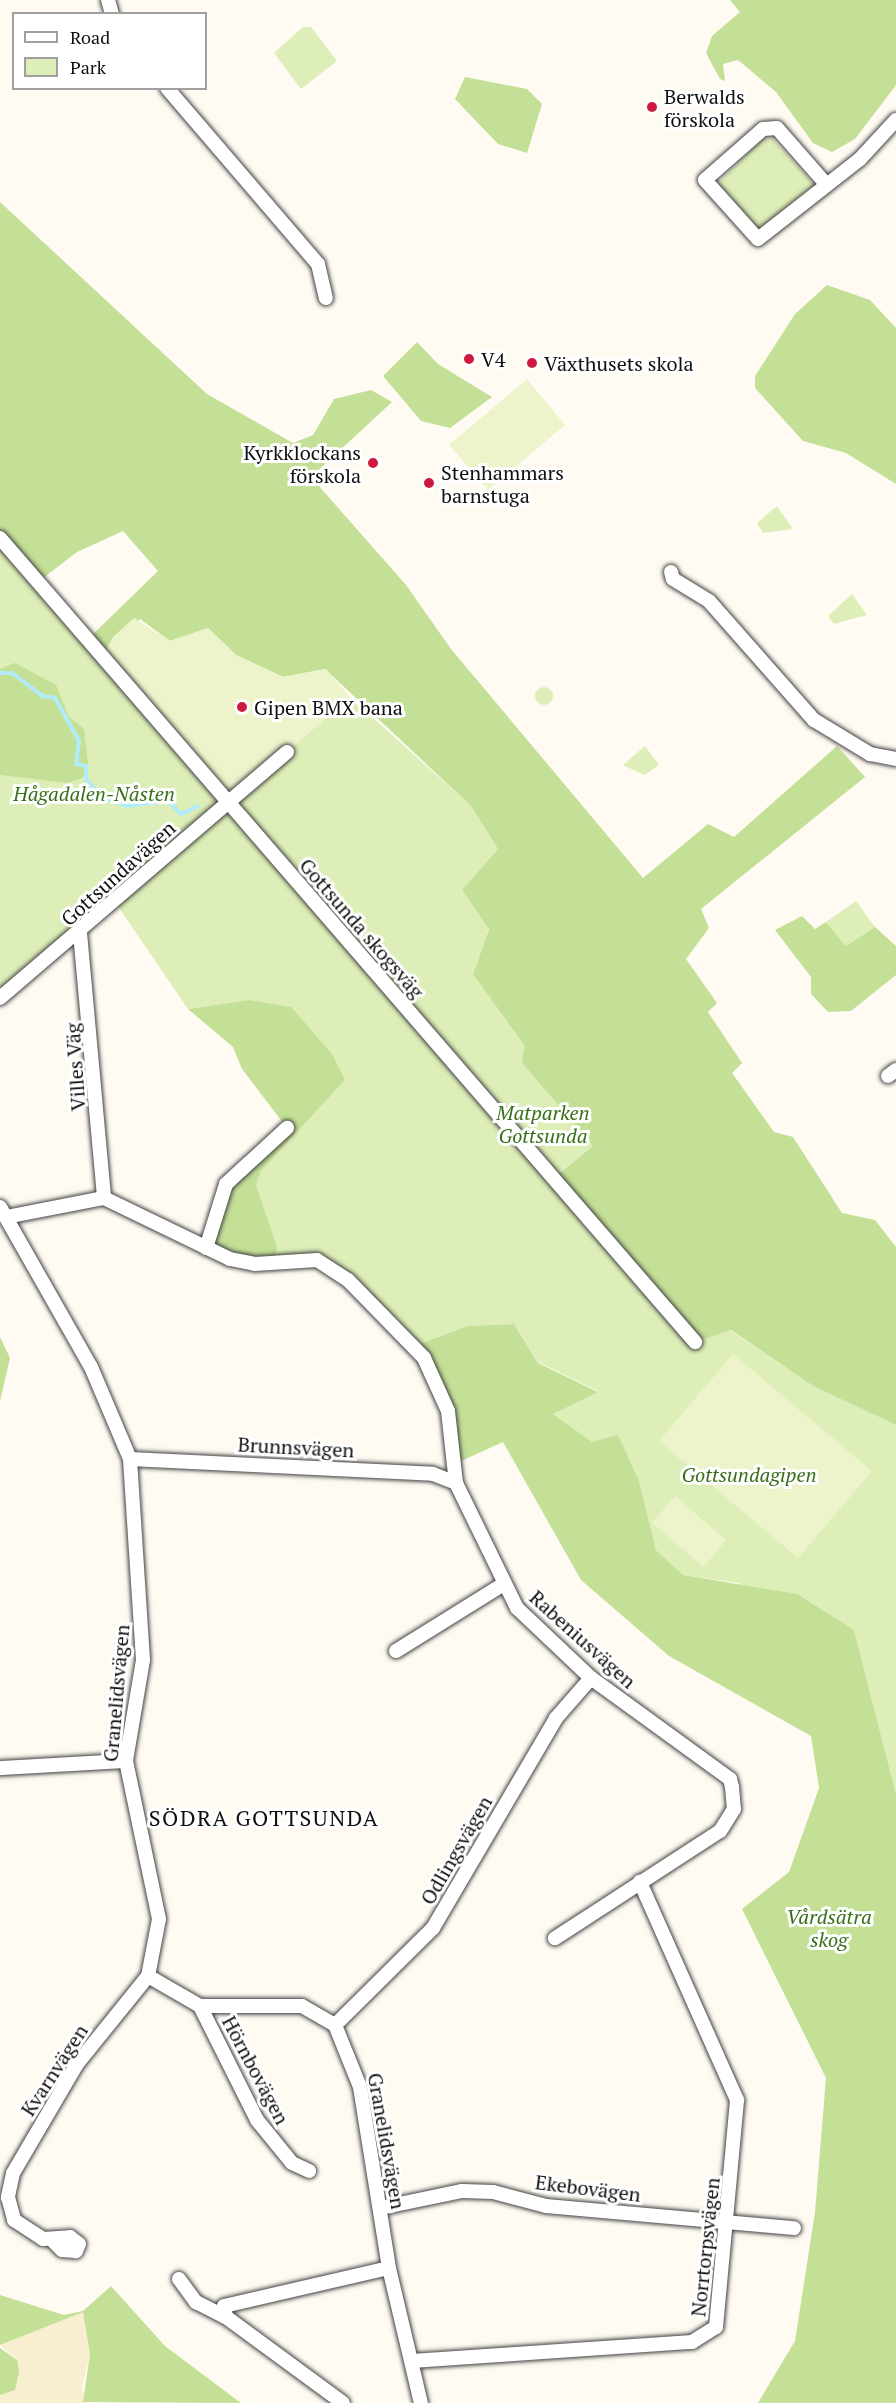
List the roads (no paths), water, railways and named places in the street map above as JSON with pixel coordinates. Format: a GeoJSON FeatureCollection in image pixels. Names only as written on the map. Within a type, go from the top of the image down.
{"type":"FeatureCollection","features":[{"type":"Feature","properties":{"kind":"street"},"geometry":{"type":"LineString","coordinates":[[169,90],[318,264],[326,298]]}},
{"type":"Feature","properties":{"kind":"street"},"geometry":{"type":"LineString","coordinates":[[826,184],[777,128],[763,129],[705,180],[758,239],[860,159],[896,120]]}},
{"type":"Feature","properties":{"kind":"street","name":"Gottsunda skogsväg"},"geometry":{"type":"LineString","coordinates":[[0,538],[694,1342]]}},
{"type":"Feature","properties":{"kind":"street"},"geometry":{"type":"LineString","coordinates":[[671,572],[673,579],[709,601],[814,720],[870,754],[896,759]]}},
{"type":"Feature","properties":{"kind":"street","name":"Gottsundavägen"},"geometry":{"type":"LineString","coordinates":[[0,998],[80,933],[287,752]]}},
{"type":"Feature","properties":{"kind":"street","name":"Villes Väg"},"geometry":{"type":"LineString","coordinates":[[80,933],[104,1198]]}},
{"type":"Feature","properties":{"kind":"street"},"geometry":{"type":"LineString","coordinates":[[206,1248],[226,1185],[287,1128]]}},
{"type":"Feature","properties":{"kind":"street"},"geometry":{"type":"LineString","coordinates":[[3,1212],[104,1198]]}},
{"type":"Feature","properties":{"kind":"street","name":"Rabeniusvägen"},"geometry":{"type":"LineString","coordinates":[[104,1198],[206,1248],[255,1264],[317,1260],[348,1280],[434,1373],[448,1411],[456,1484],[502,1585],[517,1608],[591,1678],[730,1779],[730,1820],[640,1882]]}},
{"type":"Feature","properties":{"kind":"street","name":"Granelidsvägen"},"geometry":{"type":"LineString","coordinates":[[3,1212],[108,1402],[130,1459],[143,1660],[126,1761],[159,1909],[159,1936],[148,1976]]}},
{"type":"Feature","properties":{"kind":"street","name":"Brunnsvägen"},"geometry":{"type":"LineString","coordinates":[[130,1459],[434,1474],[456,1484]]}},
{"type":"Feature","properties":{"kind":"street"},"geometry":{"type":"LineString","coordinates":[[396,1651],[502,1585]]}},
{"type":"Feature","properties":{"kind":"street","name":"Odlingsvägen"},"geometry":{"type":"LineString","coordinates":[[335,2025],[433,1928],[556,1718],[591,1678]]}},
{"type":"Feature","properties":{"kind":"street"},"geometry":{"type":"LineString","coordinates":[[0,1768],[126,1761]]}},
{"type":"Feature","properties":{"kind":"street"},"geometry":{"type":"LineString","coordinates":[[555,1938],[640,1882]]}},
{"type":"Feature","properties":{"kind":"street","name":"Norrtorpsvägen"},"geometry":{"type":"LineString","coordinates":[[412,2361],[702,2340],[716,2327],[727,2222],[735,2091],[640,1882]]}},
{"type":"Feature","properties":{"kind":"street"},"geometry":{"type":"LineString","coordinates":[[148,1976],[201,2006],[302,2006],[335,2025]]}},
{"type":"Feature","properties":{"kind":"street","name":"Kvarnvägen"},"geometry":{"type":"LineString","coordinates":[[53,2241],[27,2232],[14,2220],[8,2197],[13,2173],[77,2064],[148,1976]]}},
{"type":"Feature","properties":{"kind":"street","name":"Hörnbovägen"},"geometry":{"type":"LineString","coordinates":[[201,2006],[263,2128],[292,2163],[309,2171]]}},
{"type":"Feature","properties":{"kind":"street","name":"Granelidsvägen"},"geometry":{"type":"LineString","coordinates":[[335,2025],[360,2087],[389,2268],[421,2403]]}},
{"type":"Feature","properties":{"kind":"street","name":"Ekebovägen"},"geometry":{"type":"LineString","coordinates":[[380,2208],[462,2191],[493,2192],[546,2206],[794,2228]]}},
{"type":"Feature","properties":{"kind":"street"},"geometry":{"type":"LineString","coordinates":[[226,2317],[224,2306],[389,2268]]}},
{"type":"Feature","properties":{"kind":"street"},"geometry":{"type":"LineString","coordinates":[[179,2279],[196,2302],[226,2317],[343,2403]]}},
{"type":"Feature","properties":{"kind":"waterway"},"geometry":{"type":"LineString","coordinates":[[0,673],[12,673],[43,696],[55,698],[79,741],[76,764],[86,766],[86,780],[104,798],[127,806],[168,801],[181,814],[198,806]]}},
{"type":"Feature","properties":{"kind":"place","name":"Berwalds förskola"},"geometry":{"type":"Point","coordinates":[652,107]}},
{"type":"Feature","properties":{"kind":"place","name":"V4"},"geometry":{"type":"Point","coordinates":[469,359]}},
{"type":"Feature","properties":{"kind":"place","name":"Växthusets skola"},"geometry":{"type":"Point","coordinates":[532,363]}},
{"type":"Feature","properties":{"kind":"place","name":"Kyrkklockans förskola"},"geometry":{"type":"Point","coordinates":[373,463]}},
{"type":"Feature","properties":{"kind":"place","name":"Stenhammars barnstuga"},"geometry":{"type":"Point","coordinates":[429,483]}},
{"type":"Feature","properties":{"kind":"place","name":"Gipen BMX bana"},"geometry":{"type":"Point","coordinates":[242,707]}},
{"type":"Feature","properties":{"kind":"district","name":"SÖDRA GOTTSUNDA"},"geometry":{"type":"Point","coordinates":[264,1818]}},
{"type":"Feature","properties":{"kind":"park label","name":"Hågadalen-Nåsten"},"geometry":{"type":"Point","coordinates":[94,793]}},
{"type":"Feature","properties":{"kind":"park label","name":"Matparken Gottsunda"},"geometry":{"type":"Point","coordinates":[543,1124]}},
{"type":"Feature","properties":{"kind":"park label","name":"Gottsundagipen"},"geometry":{"type":"Point","coordinates":[749,1474]}},
{"type":"Feature","properties":{"kind":"park label","name":"Vårdsätra skog"},"geometry":{"type":"Point","coordinates":[829,1928]}}]}
